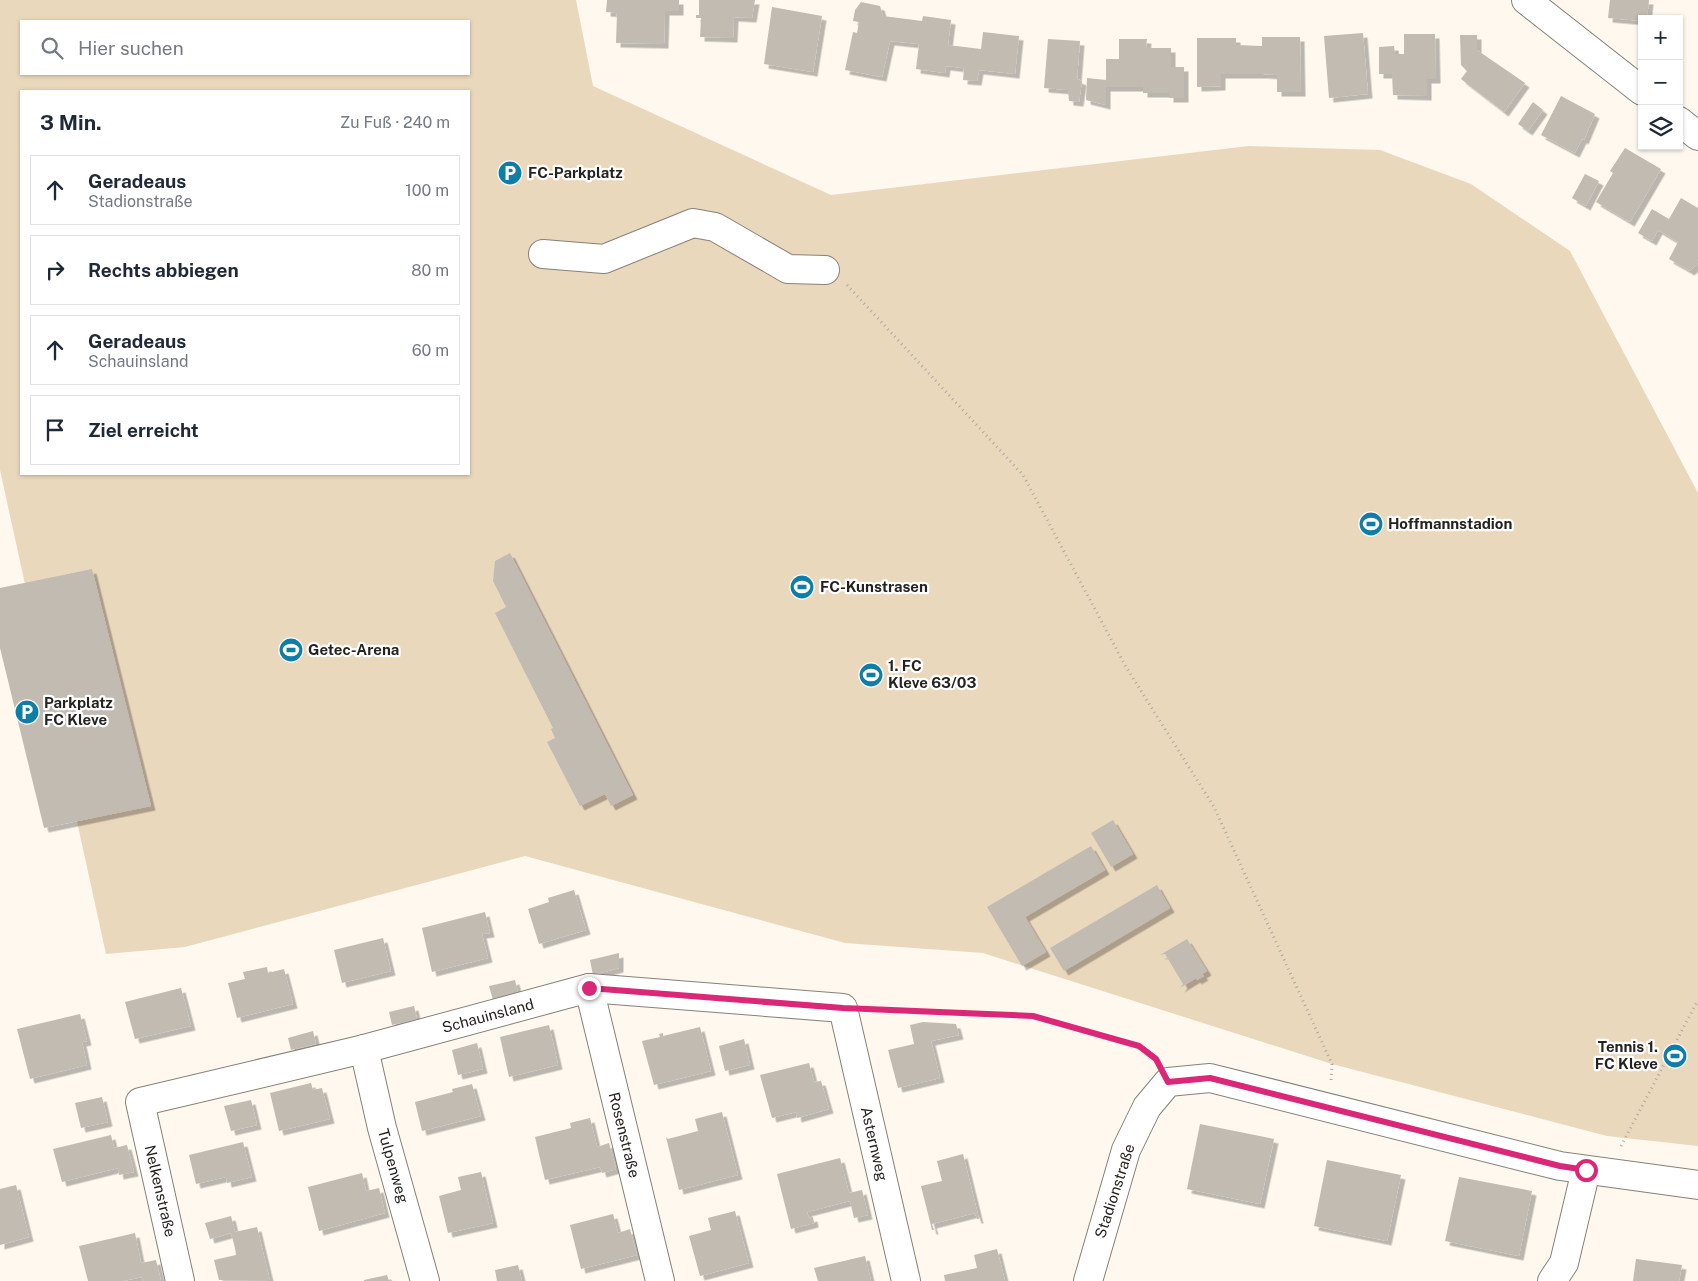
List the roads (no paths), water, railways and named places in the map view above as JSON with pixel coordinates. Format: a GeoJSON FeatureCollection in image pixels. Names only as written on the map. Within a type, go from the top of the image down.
{"type":"FeatureCollection","features":[{"type":"Feature","properties":{"kind":"street"},"geometry":{"type":"LineString","coordinates":[[1526,0],[1638,88]]}},
{"type":"Feature","properties":{"kind":"street"},"geometry":{"type":"LineString","coordinates":[[1683,124],[1698,136]]}},
{"type":"Feature","properties":{"kind":"street"},"geometry":{"type":"LineString","coordinates":[[543,254],[604,259],[693,223],[715,228],[788,269],[825,270]]}},
{"type":"Feature","properties":{"kind":"street","name":"Schauinsland"},"geometry":{"type":"LineString","coordinates":[[140,1102],[364,1049],[589,988],[843,1008]]}},
{"type":"Feature","properties":{"kind":"street","name":"Rosenstraße"},"geometry":{"type":"LineString","coordinates":[[589,988],[660,1281]]}},
{"type":"Feature","properties":{"kind":"street","name":"Asternweg"},"geometry":{"type":"LineString","coordinates":[[843,1008],[906,1281]]}},
{"type":"Feature","properties":{"kind":"street","name":"Tulpenweg"},"geometry":{"type":"LineString","coordinates":[[364,1049],[382,1128],[425,1281]]}},
{"type":"Feature","properties":{"kind":"street","name":"Stadionstraße"},"geometry":{"type":"LineString","coordinates":[[1088,1281],[1126,1150],[1147,1107],[1168,1082],[1210,1078],[1560,1166],[1596,1171]]}},
{"type":"Feature","properties":{"kind":"street","name":"Nelkenstraße"},"geometry":{"type":"LineString","coordinates":[[140,1102],[180,1281]]}},
{"type":"Feature","properties":{"kind":"street"},"geometry":{"type":"LineString","coordinates":[[1552,1281],[1564,1263],[1596,1171],[1698,1185]]}},
{"type":"Feature","properties":{"kind":"place","name":"FC-Parkplatz"},"geometry":{"type":"Point","coordinates":[510,173]}},
{"type":"Feature","properties":{"kind":"place","name":"Hoffmannstadion"},"geometry":{"type":"Point","coordinates":[1371,524]}},
{"type":"Feature","properties":{"kind":"place","name":"FC-Kunstrasen"},"geometry":{"type":"Point","coordinates":[802,587]}},
{"type":"Feature","properties":{"kind":"place","name":"Getec-Arena"},"geometry":{"type":"Point","coordinates":[291,650]}},
{"type":"Feature","properties":{"kind":"place","name":"1. FC Kleve 63/03"},"geometry":{"type":"Point","coordinates":[871,675]}},
{"type":"Feature","properties":{"kind":"place","name":"Parkplatz FC Kleve"},"geometry":{"type":"Point","coordinates":[27,712]}},
{"type":"Feature","properties":{"kind":"place","name":"Tennis 1. FC Kleve"},"geometry":{"type":"Point","coordinates":[1675,1056]}}]}
